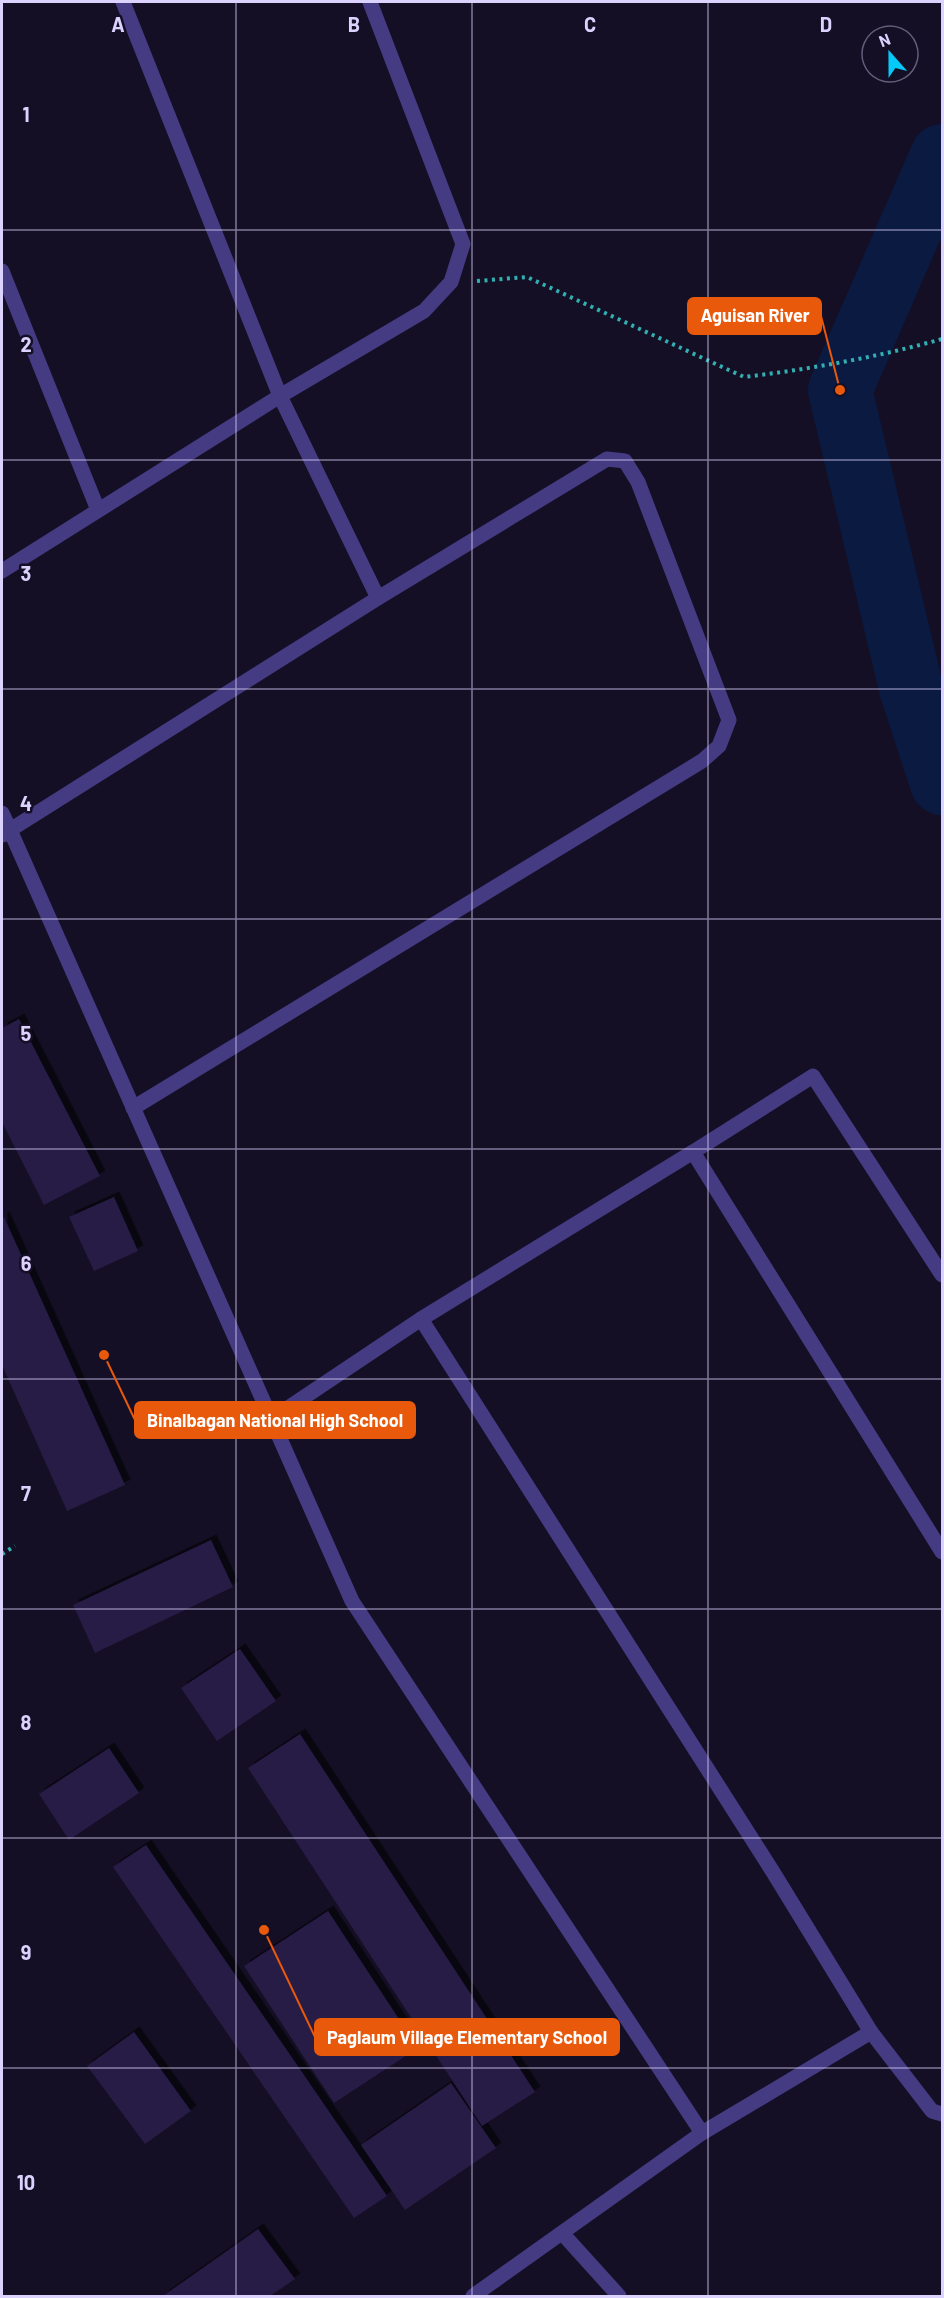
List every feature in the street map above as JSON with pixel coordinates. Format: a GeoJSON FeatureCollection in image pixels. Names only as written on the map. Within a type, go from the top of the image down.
{"type":"FeatureCollection","features":[{"type":"Feature","properties":{"kind":"street"},"geometry":{"type":"LineString","coordinates":[[123,2],[280,396],[378,598]]}},
{"type":"Feature","properties":{"kind":"street"},"geometry":{"type":"LineString","coordinates":[[2,571],[280,396],[424,311],[452,282],[463,244],[370,2]]}},
{"type":"Feature","properties":{"kind":"street"},"geometry":{"type":"LineString","coordinates":[[2,272],[98,510]]}},
{"type":"Feature","properties":{"kind":"street"},"geometry":{"type":"LineString","coordinates":[[6,833],[378,598],[590,468],[607,459],[625,461],[638,482],[729,720],[719,746],[702,761],[133,1108]]}},
{"type":"Feature","properties":{"kind":"street"},"geometry":{"type":"LineString","coordinates":[[2,813],[6,833],[133,1108],[351,1601],[702,2133]]}},
{"type":"Feature","properties":{"kind":"street"},"geometry":{"type":"LineString","coordinates":[[270,1420],[421,1319],[813,1076],[942,1275]]}},
{"type":"Feature","properties":{"kind":"street"},"geometry":{"type":"LineString","coordinates":[[693,1152],[942,1552]]}},
{"type":"Feature","properties":{"kind":"street"},"geometry":{"type":"LineString","coordinates":[[421,1319],[871,2032],[932,2111],[942,2114]]}},
{"type":"Feature","properties":{"kind":"street"},"geometry":{"type":"LineString","coordinates":[[473,2296],[702,2133],[871,2032]]}},
{"type":"Feature","properties":{"kind":"street"},"geometry":{"type":"LineString","coordinates":[[562,2233],[619,2296]]}},
{"type":"Feature","properties":{"kind":"path"},"geometry":{"type":"LineString","coordinates":[[452,282],[527,277],[744,377],[911,348],[942,339]]}},
{"type":"Feature","properties":{"kind":"path"},"geometry":{"type":"LineString","coordinates":[[2,1554],[15,1546]]}},
{"type":"Feature","properties":{"kind":"building"},"geometry":{"type":"Polygon","coordinates":[[[19,1019],[100,1176],[44,1205],[2,1122],[2,1028],[19,1019]]]}},
{"type":"Feature","properties":{"kind":"building"},"geometry":{"type":"Polygon","coordinates":[[[114,1197],[138,1251],[94,1271],[69,1217],[114,1197]]]}},
{"type":"Feature","properties":{"kind":"building"},"geometry":{"type":"Polygon","coordinates":[[[4,1217],[125,1485],[67,1511],[2,1365],[2,1218],[4,1217]]]}},
{"type":"Feature","properties":{"kind":"building"},"geometry":{"type":"Polygon","coordinates":[[[211,1540],[233,1587],[95,1653],[73,1605],[211,1540]]]}},
{"type":"Feature","properties":{"kind":"building"},"geometry":{"type":"Polygon","coordinates":[[[240,1649],[276,1701],[217,1741],[181,1688],[240,1649]]]}},
{"type":"Feature","properties":{"kind":"building"},"geometry":{"type":"Polygon","coordinates":[[[300,1734],[535,2092],[482,2126],[248,1768],[300,1734]]]}},
{"type":"Feature","properties":{"kind":"building"},"geometry":{"type":"Polygon","coordinates":[[[109,1748],[139,1793],[69,1840],[39,1794],[109,1748]]]}},
{"type":"Feature","properties":{"kind":"building"},"geometry":{"type":"Polygon","coordinates":[[[146,1845],[387,2196],[354,2218],[113,1867],[146,1845]]]}},
{"type":"Feature","properties":{"kind":"building"},"geometry":{"type":"Polygon","coordinates":[[[328,1911],[418,2048],[334,2103],[244,1966],[328,1911]]]}},
{"type":"Feature","properties":{"kind":"building"},"geometry":{"type":"Polygon","coordinates":[[[134,2032],[191,2111],[145,2144],[87,2066],[134,2032]]]}},
{"type":"Feature","properties":{"kind":"building"},"geometry":{"type":"Polygon","coordinates":[[[451,2083],[496,2148],[405,2210],[361,2145],[451,2083]]]}},
{"type":"Feature","properties":{"kind":"building"},"geometry":{"type":"Polygon","coordinates":[[[258,2229],[295,2279],[270,2296],[163,2296],[258,2229]]]}},
{"type":"Feature","properties":{"kind":"waterway"},"geometry":{"type":"LineString","coordinates":[[942,156],[840,390],[911,688],[942,783]]}},
{"type":"Feature","properties":{"kind":"place","name":"Aguisan River"},"geometry":{"type":"Point","coordinates":[840,390]}},
{"type":"Feature","properties":{"kind":"place","name":"Binalbagan National High School"},"geometry":{"type":"Point","coordinates":[104,1355]}},
{"type":"Feature","properties":{"kind":"place","name":"Paglaum Village Elementary School"},"geometry":{"type":"Point","coordinates":[264,1930]}}]}
